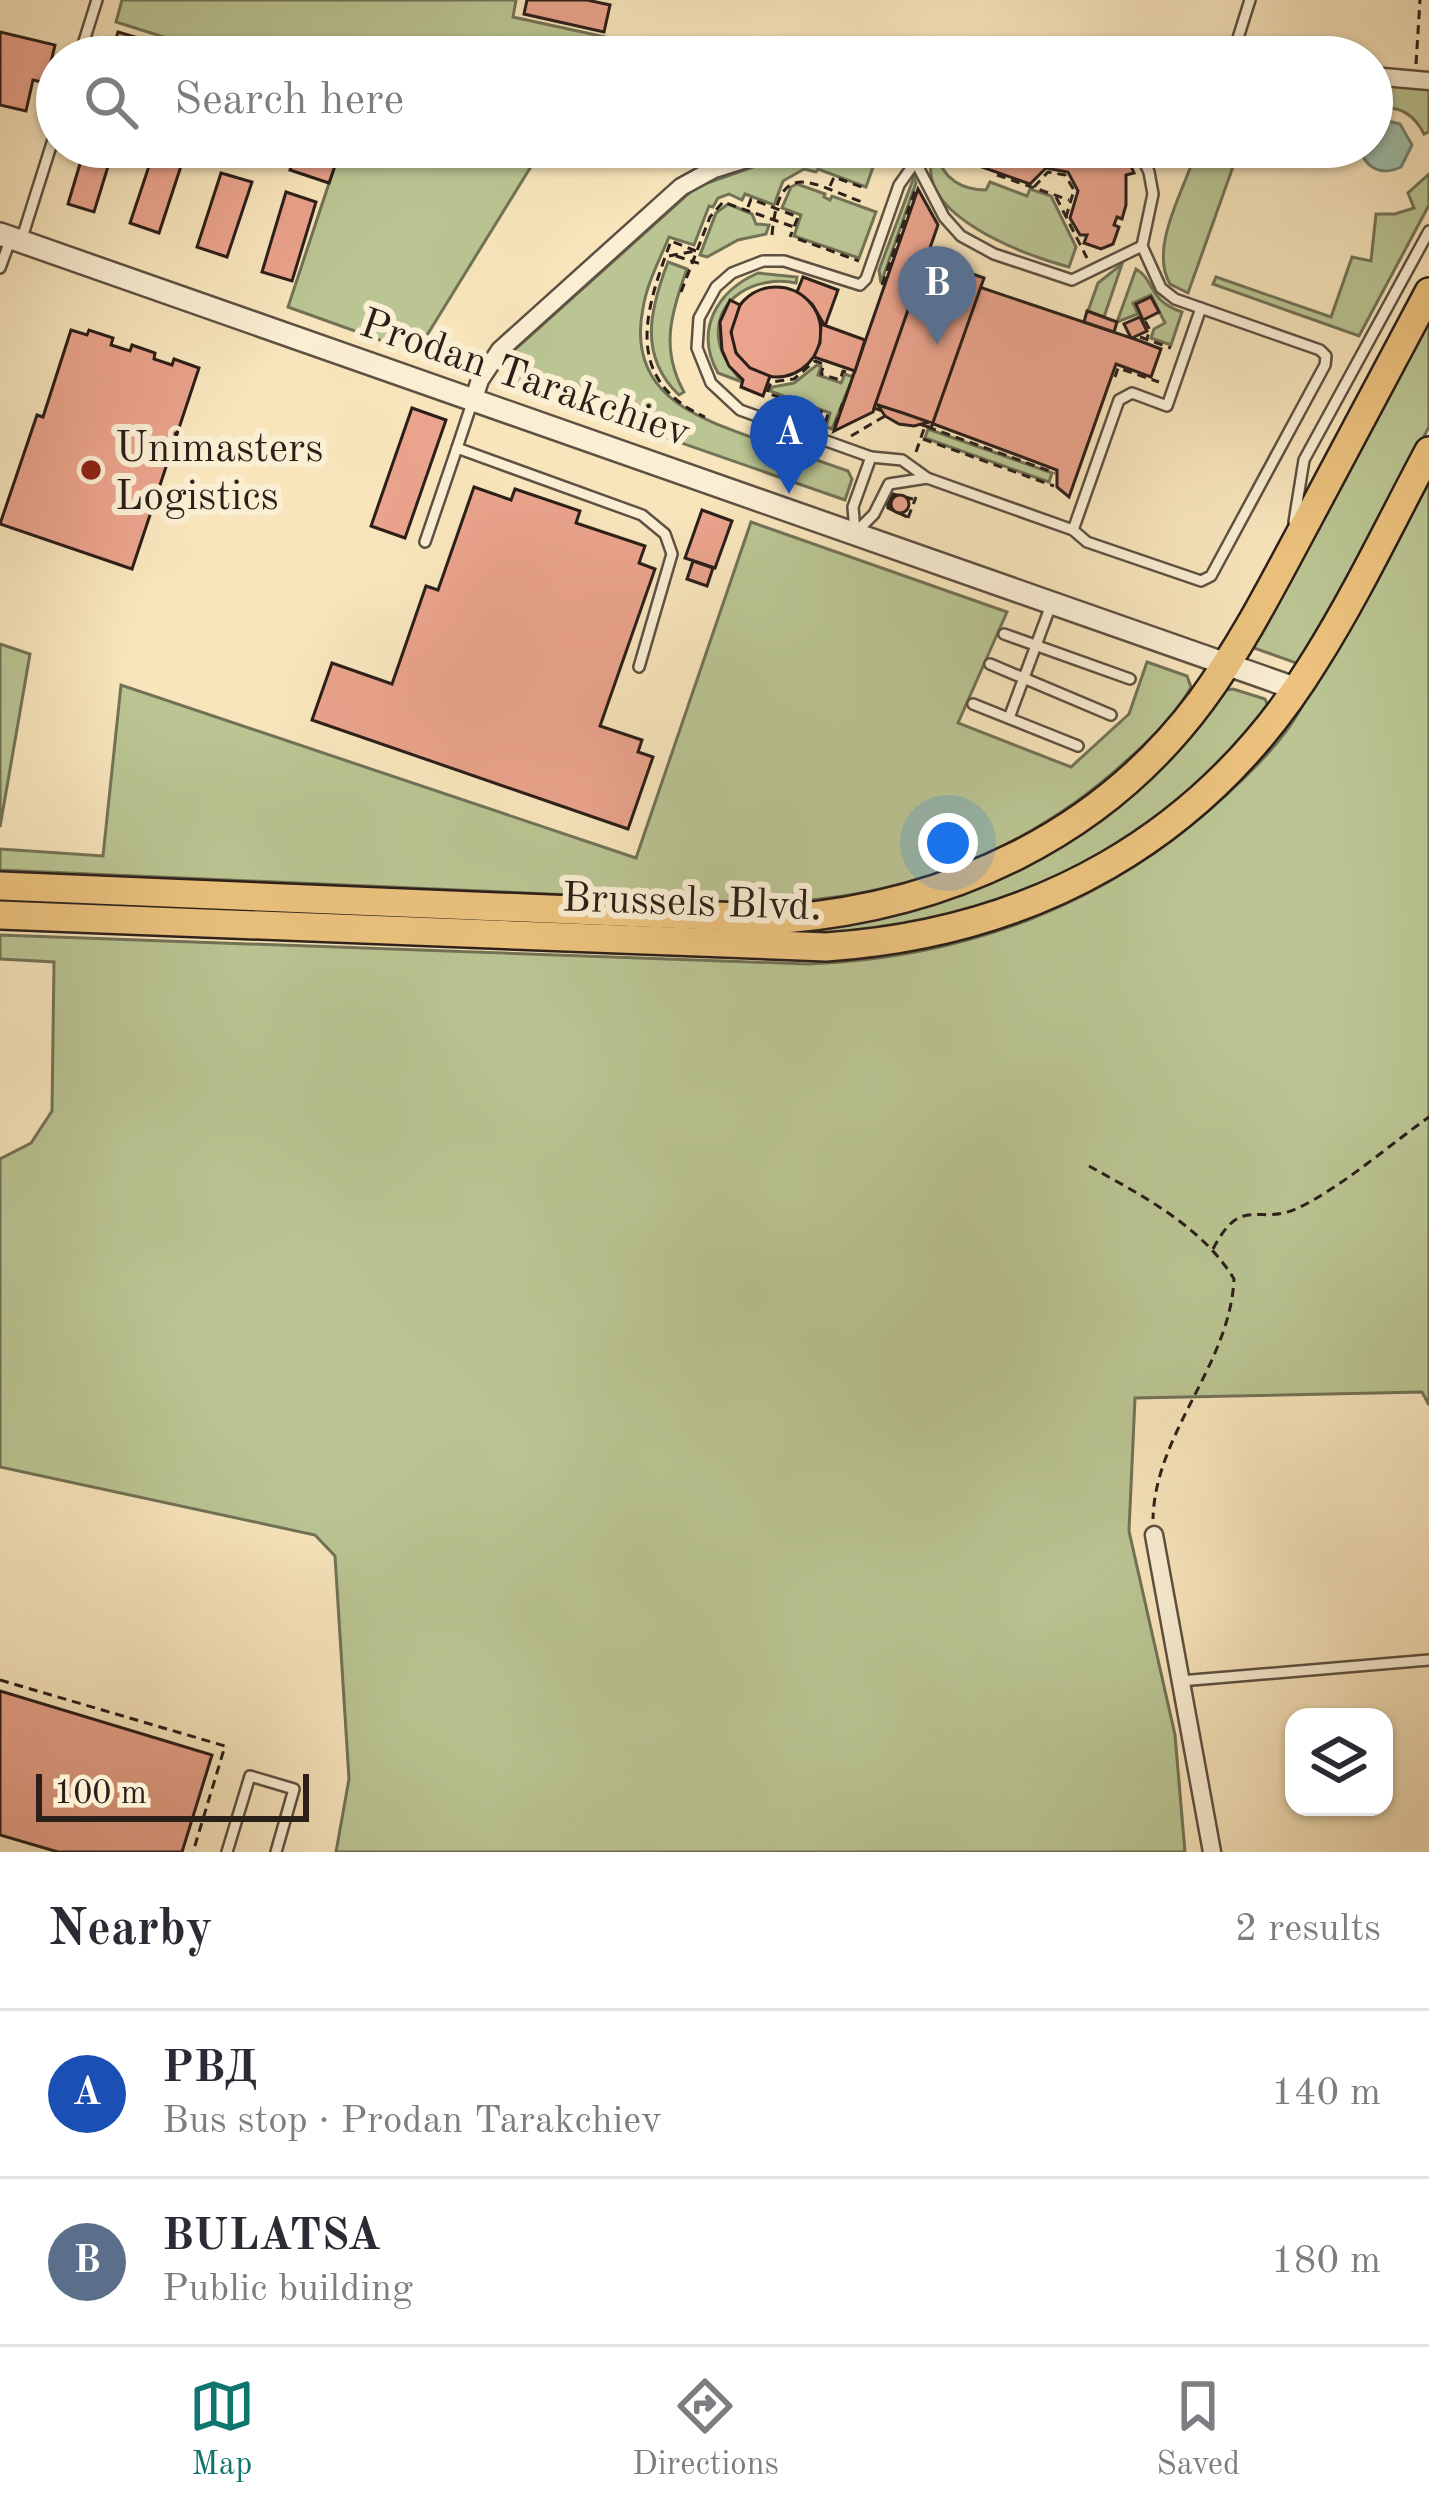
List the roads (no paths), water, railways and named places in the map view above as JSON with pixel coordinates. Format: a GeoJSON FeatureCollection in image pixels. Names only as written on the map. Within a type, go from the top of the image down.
{"type":"FeatureCollection","features":[{"type":"Feature","properties":{"kind":"main road","name":"Brussels Blvd."},"geometry":{"type":"LineString","coordinates":[[0,886],[762,918],[865,910],[973,878],[1075,822],[1162,748],[1227,664],[1429,292]]}},
{"type":"Feature","properties":{"kind":"main road","name":"Brussels Blvd."},"geometry":{"type":"LineString","coordinates":[[0,915],[826,947],[922,938],[1000,916],[1046,898],[1143,844],[1244,756],[1297,689],[1331,633],[1429,451]]}},
{"type":"Feature","properties":{"kind":"street"},"geometry":{"type":"LineString","coordinates":[[474,398],[500,350],[681,187],[717,168]]}},
{"type":"Feature","properties":{"kind":"street","name":"Prodan Tarakchiev"},"geometry":{"type":"LineString","coordinates":[[10,238],[1297,689]]}},
{"type":"Feature","properties":{"kind":"street"},"geometry":{"type":"LineString","coordinates":[[1154,1535],[1212,1852]]}},
{"type":"Feature","properties":{"kind":"lane"},"geometry":{"type":"LineString","coordinates":[[86,36],[97,0]]}},
{"type":"Feature","properties":{"kind":"lane"},"geometry":{"type":"LineString","coordinates":[[1239,36],[1250,0]]}},
{"type":"Feature","properties":{"kind":"lane"},"geometry":{"type":"LineString","coordinates":[[0,268],[40,168]]}},
{"type":"Feature","properties":{"kind":"lane"},"geometry":{"type":"LineString","coordinates":[[909,168],[863,283],[851,285],[784,261],[751,264],[716,287],[698,328],[703,367],[716,391],[730,404],[871,457],[902,460],[927,478],[1197,581],[1211,576],[1327,361],[1319,350],[1175,299],[1161,288],[1142,246],[1153,194],[1147,168]]}},
{"type":"Feature","properties":{"kind":"lane"},"geometry":{"type":"LineString","coordinates":[[919,168],[951,228],[994,254],[1072,280],[1142,246]]}},
{"type":"Feature","properties":{"kind":"lane"},"geometry":{"type":"LineString","coordinates":[[1290,552],[1304,460],[1429,230]]}},
{"type":"Feature","properties":{"kind":"lane"},"geometry":{"type":"LineString","coordinates":[[1073,530],[1119,400],[1132,393],[1167,406],[1201,308]]}},
{"type":"Feature","properties":{"kind":"lane"},"geometry":{"type":"LineString","coordinates":[[425,542],[474,398]]}},
{"type":"Feature","properties":{"kind":"lane"},"geometry":{"type":"LineString","coordinates":[[457,448],[642,515],[665,534],[672,554],[639,667]]}},
{"type":"Feature","properties":{"kind":"lane"},"geometry":{"type":"LineString","coordinates":[[855,532],[853,506],[871,457]]}},
{"type":"Feature","properties":{"kind":"lane"},"geometry":{"type":"LineString","coordinates":[[855,532],[874,514],[885,487],[927,478]]}},
{"type":"Feature","properties":{"kind":"lane"},"geometry":{"type":"LineString","coordinates":[[1009,718],[1053,602]]}},
{"type":"Feature","properties":{"kind":"lane"},"geometry":{"type":"LineString","coordinates":[[1004,634],[1130,679]]}},
{"type":"Feature","properties":{"kind":"lane"},"geometry":{"type":"LineString","coordinates":[[991,664],[1111,715]]}},
{"type":"Feature","properties":{"kind":"lane"},"geometry":{"type":"LineString","coordinates":[[973,704],[1078,746]]}},
{"type":"Feature","properties":{"kind":"lane"},"geometry":{"type":"LineString","coordinates":[[1180,1681],[1429,1660]]}},
{"type":"Feature","properties":{"kind":"lane"},"geometry":{"type":"LineString","coordinates":[[227,1852],[250,1775],[294,1789],[276,1852]]}},
{"type":"Feature","properties":{"kind":"place","name":"BULATSA"},"geometry":{"type":"Point","coordinates":[937,345]}},
{"type":"Feature","properties":{"kind":"place","name":"Unimasters Logistics"},"geometry":{"type":"Point","coordinates":[91,470]}},
{"type":"Feature","properties":{"kind":"place","name":"РВД"},"geometry":{"type":"Point","coordinates":[789,494]}}]}
